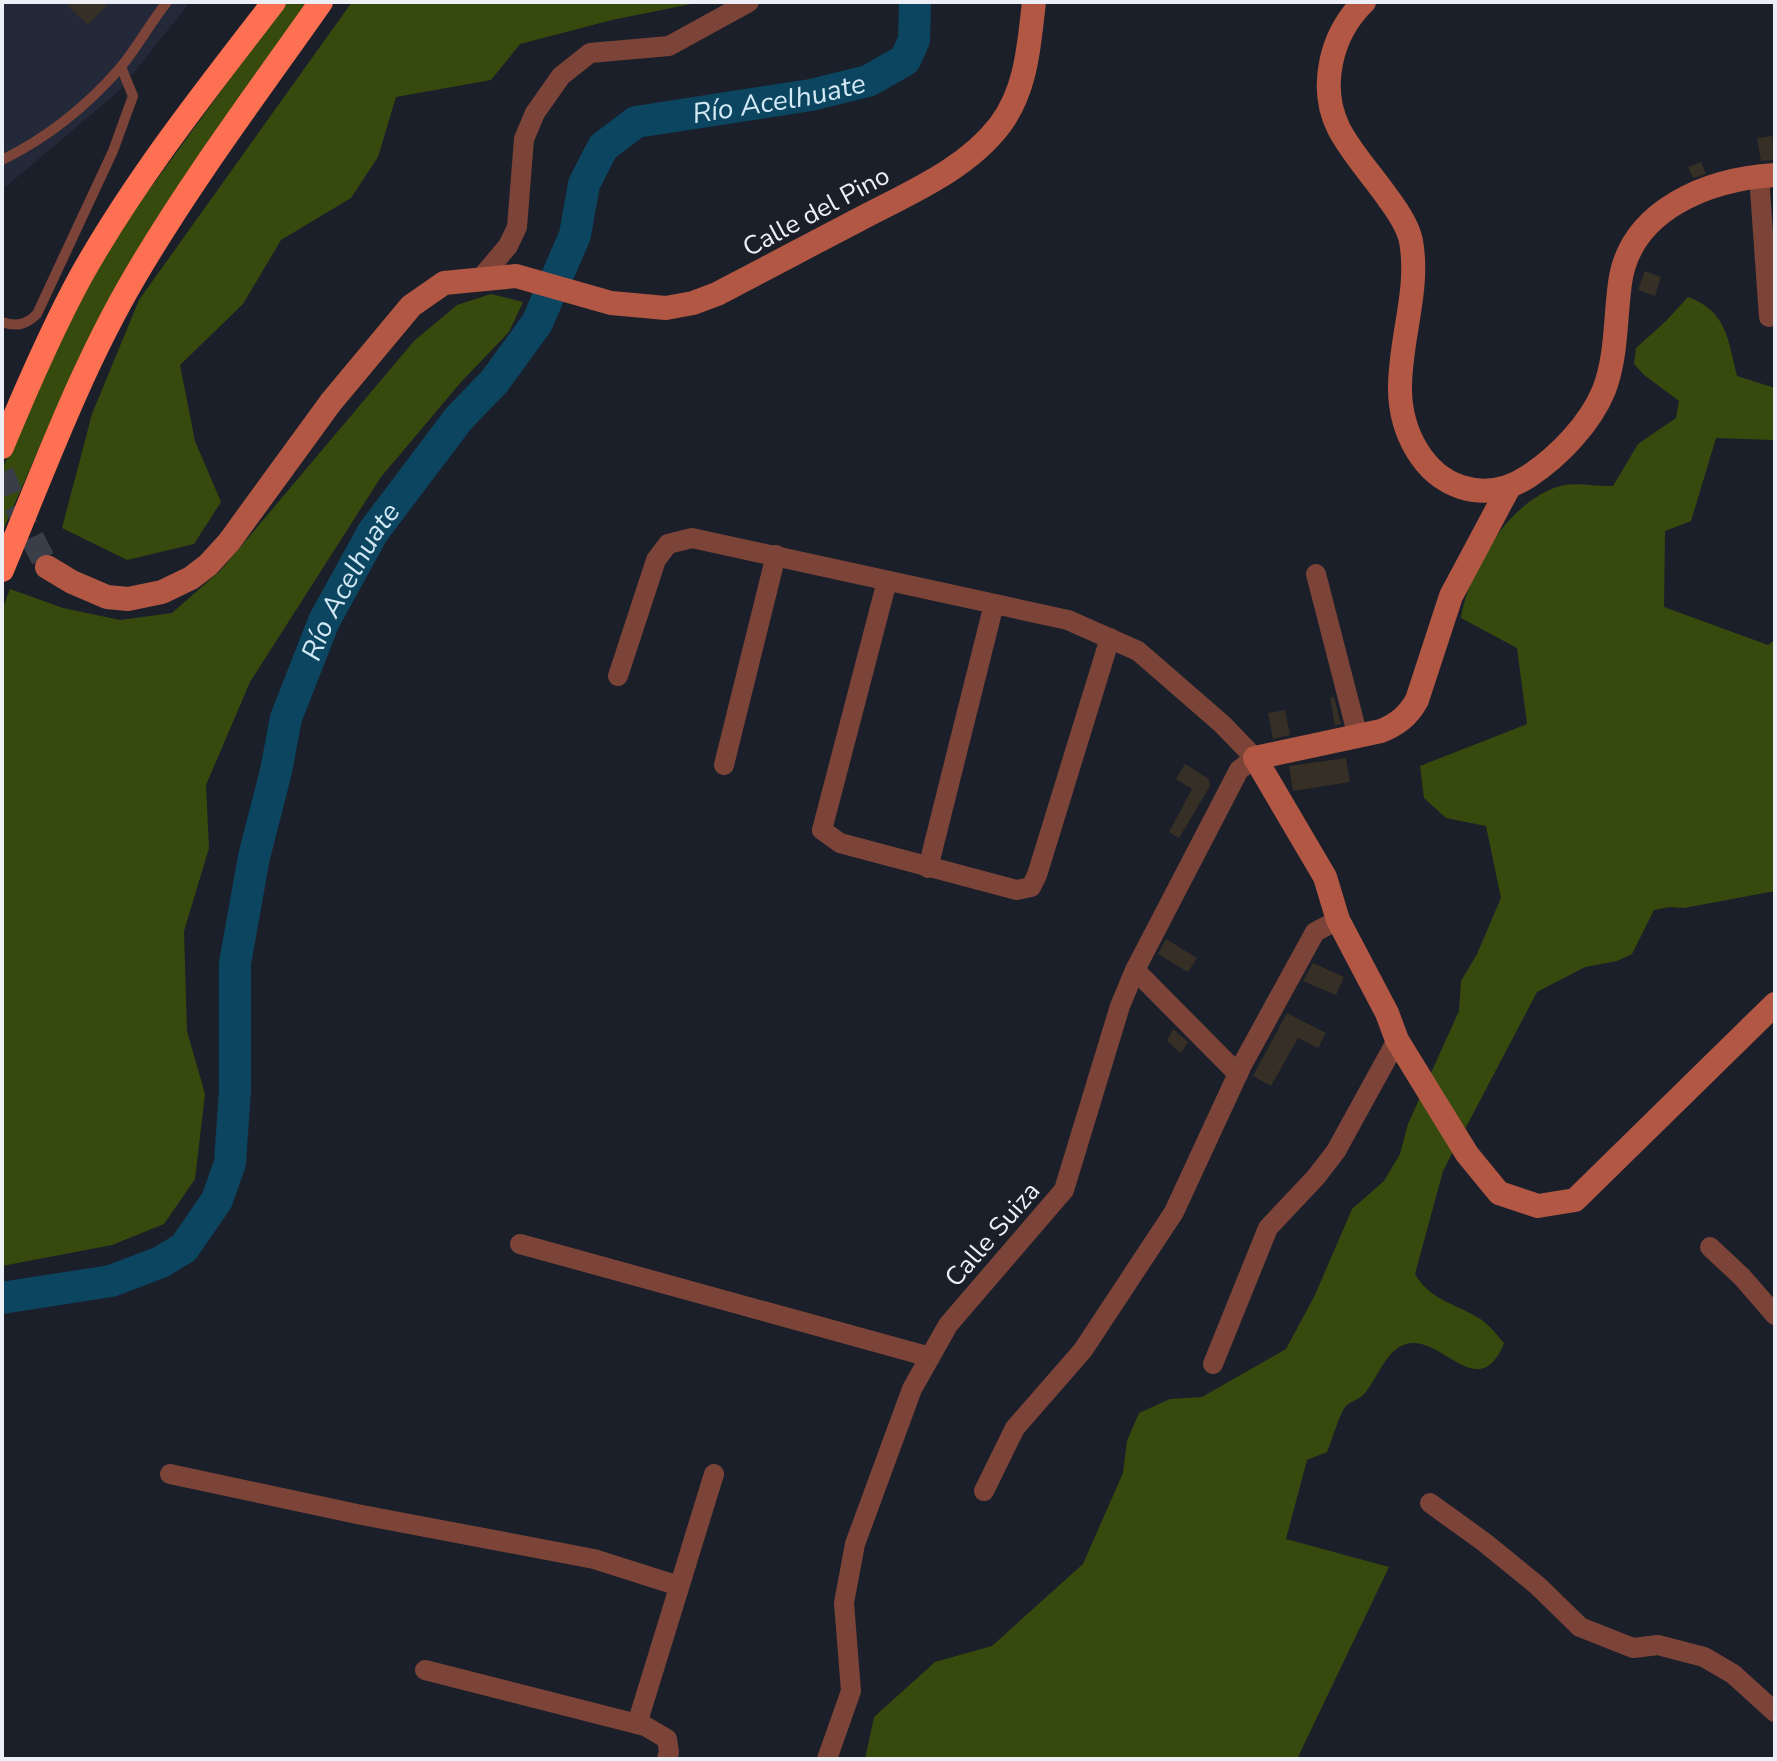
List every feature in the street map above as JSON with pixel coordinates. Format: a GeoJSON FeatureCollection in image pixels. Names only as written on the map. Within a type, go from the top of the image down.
{"type":"FeatureCollection","features":[{"type":"Feature","properties":{"kind":"highway"},"geometry":{"type":"LineString","coordinates":[[2,447],[35,370],[82,275],[142,179],[274,2]]}},
{"type":"Feature","properties":{"kind":"highway"},"geometry":{"type":"LineString","coordinates":[[2,570],[88,366],[134,278],[203,171],[321,2]]}},
{"type":"Feature","properties":{"kind":"main road","name":"Calle del Pino"},"geometry":{"type":"LineString","coordinates":[[47,567],[107,597],[128,599],[162,592],[191,578],[229,542],[331,402],[411,306],[444,283],[516,276],[611,303],[666,308],[693,303],[717,294],[922,186],[965,158],[999,126],[1011,107],[1028,56],[1034,2]]}},
{"type":"Feature","properties":{"kind":"main road"},"geometry":{"type":"LineString","coordinates":[[1364,2],[1346,23],[1336,42],[1328,84],[1332,114],[1341,132],[1393,204],[1410,238],[1414,280],[1400,392],[1409,432],[1417,451],[1440,477],[1475,491],[1508,489],[1565,446],[1604,391],[1613,358],[1621,279],[1630,249],[1638,235],[1647,224],[1688,196],[1714,185],[1767,176]]}},
{"type":"Feature","properties":{"kind":"main road"},"geometry":{"type":"LineString","coordinates":[[1508,489],[1451,596],[1410,713],[1389,728],[1255,758],[1325,877],[1338,920],[1387,1013],[1397,1040],[1467,1154],[1499,1193],[1538,1206],[1575,1200],[1775,1004]]}},
{"type":"Feature","properties":{"kind":"street"},"geometry":{"type":"LineString","coordinates":[[481,278],[508,246],[517,227],[524,139],[535,113],[561,76],[590,53],[669,46],[749,2]]}},
{"type":"Feature","properties":{"kind":"street"},"geometry":{"type":"LineString","coordinates":[[1767,176],[1769,317]]}},
{"type":"Feature","properties":{"kind":"street"},"geometry":{"type":"LineString","coordinates":[[618,676],[656,560],[668,544],[692,538],[1068,620],[1138,651],[1222,724],[1255,758]]}},
{"type":"Feature","properties":{"kind":"street"},"geometry":{"type":"LineString","coordinates":[[724,765],[776,555]]}},
{"type":"Feature","properties":{"kind":"street"},"geometry":{"type":"LineString","coordinates":[[1316,574],[1358,737]]}},
{"type":"Feature","properties":{"kind":"street"},"geometry":{"type":"LineString","coordinates":[[887,581],[822,830],[840,843],[928,868],[1017,890],[1031,887],[1110,638]]}},
{"type":"Feature","properties":{"kind":"street"},"geometry":{"type":"LineString","coordinates":[[928,868],[994,604]]}},
{"type":"Feature","properties":{"kind":"street","name":"Calle Suiza"},"geometry":{"type":"LineString","coordinates":[[827,1759],[851,1691],[844,1603],[855,1544],[912,1389],[948,1325],[1064,1190],[1120,1006],[1135,970],[1239,770],[1255,758]]}},
{"type":"Feature","properties":{"kind":"street"},"geometry":{"type":"LineString","coordinates":[[984,1491],[1015,1428],[1083,1350],[1174,1212],[1238,1074],[1315,932],[1338,920]]}},
{"type":"Feature","properties":{"kind":"street"},"geometry":{"type":"LineString","coordinates":[[1135,970],[1238,1074]]}},
{"type":"Feature","properties":{"kind":"street"},"geometry":{"type":"LineString","coordinates":[[1213,1364],[1268,1228],[1336,1151],[1397,1040]]}},
{"type":"Feature","properties":{"kind":"street"},"geometry":{"type":"LineString","coordinates":[[520,1244],[930,1357]]}},
{"type":"Feature","properties":{"kind":"street"},"geometry":{"type":"LineString","coordinates":[[1710,1247],[1742,1277],[1775,1315]]}},
{"type":"Feature","properties":{"kind":"street"},"geometry":{"type":"LineString","coordinates":[[170,1474],[357,1514],[594,1559],[679,1586]]}},
{"type":"Feature","properties":{"kind":"street"},"geometry":{"type":"LineString","coordinates":[[637,1724],[714,1474]]}},
{"type":"Feature","properties":{"kind":"street"},"geometry":{"type":"LineString","coordinates":[[1430,1503],[1538,1586],[1580,1627],[1633,1648],[1658,1645],[1704,1657],[1733,1674],[1775,1712]]}},
{"type":"Feature","properties":{"kind":"street"},"geometry":{"type":"LineString","coordinates":[[425,1670],[637,1724],[667,1739],[667,1759]]}},
{"type":"Feature","properties":{"kind":"lane"},"geometry":{"type":"LineString","coordinates":[[2,160],[29,147],[69,119],[121,67],[167,2]]}},
{"type":"Feature","properties":{"kind":"lane"},"geometry":{"type":"LineString","coordinates":[[2,322],[15,325],[29,322],[37,314],[113,151],[133,96],[121,67]]}},
{"type":"Feature","properties":{"kind":"shaded area"},"geometry":{"type":"Polygon","coordinates":[[[2,2],[190,2],[119,91],[2,190],[2,2]]]}},
{"type":"Feature","properties":{"kind":"green space"},"geometry":{"type":"Polygon","coordinates":[[[286,2],[311,2],[64,391],[2,533],[2,470],[47,363],[103,260],[138,205],[286,2]]]}},
{"type":"Feature","properties":{"kind":"green space"},"geometry":{"type":"Polygon","coordinates":[[[352,2],[701,2],[612,20],[520,44],[491,80],[396,97],[378,157],[351,198],[281,240],[243,304],[180,365],[195,441],[221,502],[194,544],[127,560],[62,528],[92,414],[139,300],[352,2]]]}},
{"type":"Feature","properties":{"kind":"green space"},"geometry":{"type":"Polygon","coordinates":[[[491,294],[523,302],[509,332],[461,382],[381,477],[250,682],[206,785],[209,848],[184,931],[187,1031],[205,1094],[195,1179],[164,1224],[112,1245],[2,1266],[2,610],[10,589],[63,608],[120,620],[172,613],[221,570],[414,341],[457,305],[491,294]]]}},
{"type":"Feature","properties":{"kind":"green space"},"geometry":{"type":"Polygon","coordinates":[[[1688,297],[1711,310],[1724,328],[1737,376],[1775,388],[1775,440],[1716,438],[1691,521],[1665,531],[1664,607],[1768,645],[1775,640],[1775,891],[1684,908],[1654,910],[1632,954],[1617,961],[1585,967],[1537,992],[1443,1171],[1415,1274],[1436,1296],[1482,1320],[1504,1343],[1495,1360],[1484,1368],[1473,1369],[1424,1345],[1411,1343],[1395,1350],[1368,1390],[1346,1406],[1327,1452],[1307,1460],[1286,1539],[1389,1567],[1297,1759],[865,1759],[874,1717],[935,1662],[992,1646],[1083,1564],[1123,1473],[1127,1441],[1139,1413],[1170,1399],[1202,1397],[1286,1349],[1315,1295],[1352,1209],[1384,1181],[1400,1154],[1408,1124],[1459,1011],[1461,981],[1477,954],[1501,898],[1486,826],[1446,818],[1424,798],[1420,766],[1527,724],[1517,648],[1461,618],[1465,599],[1493,540],[1522,508],[1564,485],[1613,486],[1638,444],[1676,418],[1679,401],[1634,364],[1636,348],[1688,297]]]}},
{"type":"Feature","properties":{"kind":"building"},"geometry":{"type":"Polygon","coordinates":[[[64,2],[110,2],[88,25],[64,2]]]}},
{"type":"Feature","properties":{"kind":"building"},"geometry":{"type":"Polygon","coordinates":[[[1772,136],[1775,160],[1761,161],[1757,138],[1772,136]]]}},
{"type":"Feature","properties":{"kind":"building"},"geometry":{"type":"Polygon","coordinates":[[[1701,162],[1706,174],[1693,178],[1688,167],[1701,162]]]}},
{"type":"Feature","properties":{"kind":"building"},"geometry":{"type":"Polygon","coordinates":[[[1645,271],[1661,277],[1655,296],[1638,290],[1645,271]]]}},
{"type":"Feature","properties":{"kind":"building"},"geometry":{"type":"Polygon","coordinates":[[[1334,697],[1341,724],[1335,726],[1330,698],[1334,697]]]}},
{"type":"Feature","properties":{"kind":"building"},"geometry":{"type":"Polygon","coordinates":[[[1285,710],[1290,735],[1273,739],[1268,713],[1285,710]]]}},
{"type":"Feature","properties":{"kind":"building"},"geometry":{"type":"Polygon","coordinates":[[[1346,758],[1350,782],[1293,791],[1289,766],[1346,758]]]}},
{"type":"Feature","properties":{"kind":"building"},"geometry":{"type":"Polygon","coordinates":[[[1185,764],[1209,779],[1210,786],[1179,838],[1169,832],[1192,789],[1176,779],[1185,764]]]}},
{"type":"Feature","properties":{"kind":"building"},"geometry":{"type":"Polygon","coordinates":[[[1166,939],[1197,958],[1188,972],[1158,954],[1166,939]]]}},
{"type":"Feature","properties":{"kind":"building"},"geometry":{"type":"Polygon","coordinates":[[[1313,963],[1344,977],[1336,995],[1303,981],[1313,963]]]}},
{"type":"Feature","properties":{"kind":"building"},"geometry":{"type":"Polygon","coordinates":[[[1287,1013],[1326,1033],[1318,1048],[1298,1038],[1271,1086],[1253,1076],[1287,1013]]]}},
{"type":"Feature","properties":{"kind":"building"},"geometry":{"type":"Polygon","coordinates":[[[1173,1029],[1188,1042],[1181,1053],[1167,1041],[1173,1029]]]}},
{"type":"Feature","properties":{"kind":"waterway","name":"Río Acelhuate"},"geometry":{"type":"LineString","coordinates":[[2,1298],[111,1281],[161,1262],[184,1248],[217,1200],[230,1163],[235,1090],[235,963],[254,857],[286,718],[324,621],[373,532],[459,418],[494,382],[537,323],[575,235],[584,184],[603,147],[636,122],[811,95],[868,81],[905,60],[914,40],[915,2]]}},
{"type":"Feature","properties":{"kind":"tunnel"},"geometry":{"type":"LineString","coordinates":[[2,472],[47,567]]}}]}
